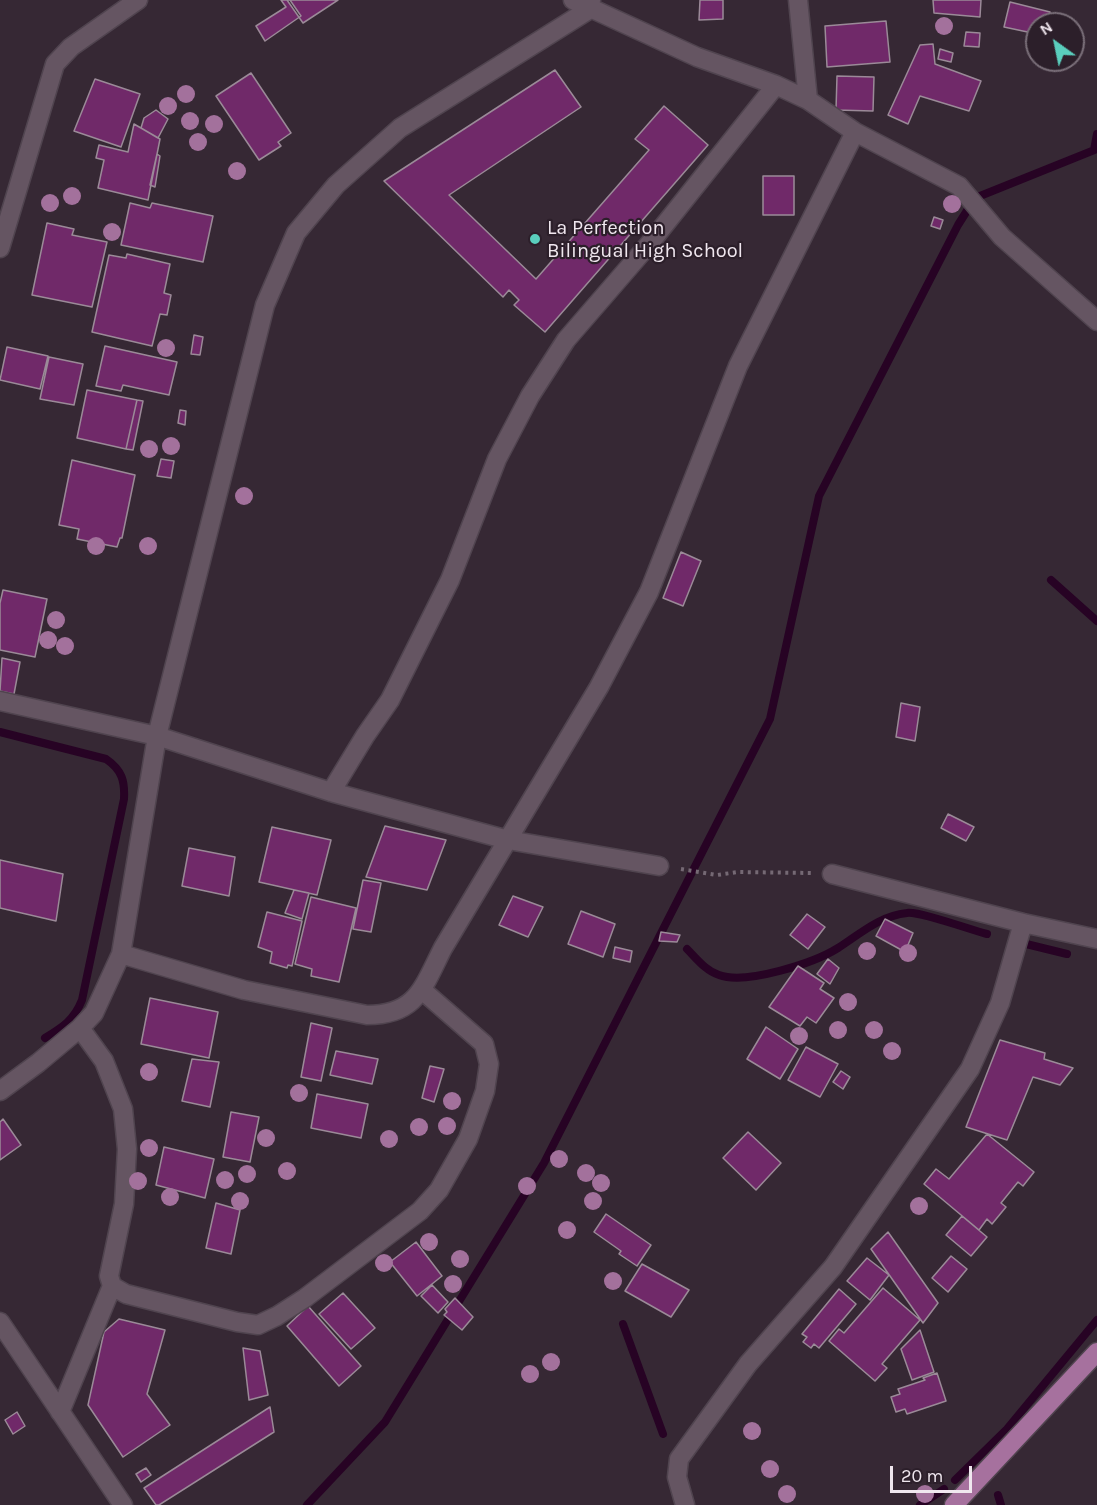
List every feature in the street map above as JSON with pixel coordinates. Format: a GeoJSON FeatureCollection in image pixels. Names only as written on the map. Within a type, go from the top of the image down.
{"type":"FeatureCollection","features":[{"type":"Feature","properties":{"kind":"main road"},"geometry":{"type":"LineString","coordinates":[[954,1505],[1097,1352]]}},
{"type":"Feature","properties":{"kind":"street"},"geometry":{"type":"LineString","coordinates":[[0,248],[55,64],[71,47],[138,0]]}},
{"type":"Feature","properties":{"kind":"street"},"geometry":{"type":"LineString","coordinates":[[573,0],[590,4],[697,57],[776,85],[808,100],[855,132],[959,186],[1002,237],[1097,321]]}},
{"type":"Feature","properties":{"kind":"street"},"geometry":{"type":"LineString","coordinates":[[798,0],[808,100]]}},
{"type":"Feature","properties":{"kind":"street"},"geometry":{"type":"LineString","coordinates":[[0,1091],[38,1063],[80,1028],[94,1013],[121,954],[157,736],[265,304],[296,233],[336,185],[400,128],[590,4]]}},
{"type":"Feature","properties":{"kind":"street"},"geometry":{"type":"LineString","coordinates":[[331,792],[390,700],[450,580],[497,459],[530,396],[566,340],[650,243],[776,85]]}},
{"type":"Feature","properties":{"kind":"street"},"geometry":{"type":"LineString","coordinates":[[121,954],[244,990],[367,1015],[385,1015],[409,1005],[422,990],[443,948],[599,687],[650,592],[738,366],[855,132]]}},
{"type":"Feature","properties":{"kind":"street"},"geometry":{"type":"LineString","coordinates":[[0,701],[157,736],[331,792],[508,840],[659,866]]}},
{"type":"Feature","properties":{"kind":"street"},"geometry":{"type":"LineString","coordinates":[[831,874],[1023,923],[1097,939]]}},
{"type":"Feature","properties":{"kind":"street"},"geometry":{"type":"LineString","coordinates":[[685,1505],[676,1477],[679,1459],[748,1364],[832,1267],[970,1069],[1000,1004],[1023,923]]}},
{"type":"Feature","properties":{"kind":"street"},"geometry":{"type":"LineString","coordinates":[[112,1286],[126,1293],[237,1322],[258,1325],[277,1317],[305,1298],[420,1211],[439,1190],[468,1139],[486,1091],[489,1064],[484,1044],[422,990]]}},
{"type":"Feature","properties":{"kind":"street"},"geometry":{"type":"LineString","coordinates":[[60,1412],[112,1286],[109,1276],[124,1193],[127,1149],[123,1108],[104,1061],[80,1028]]}},
{"type":"Feature","properties":{"kind":"street"},"geometry":{"type":"LineString","coordinates":[[3,1333],[123,1505]]}},
{"type":"Feature","properties":{"kind":"path"},"geometry":{"type":"LineString","coordinates":[[659,866],[717,875],[738,872],[831,874]]}},
{"type":"Feature","properties":{"kind":"building"},"geometry":{"type":"Polygon","coordinates":[[[281,0],[290,0],[301,16],[265,41],[256,26],[286,7],[281,0]]]}},
{"type":"Feature","properties":{"kind":"building"},"geometry":{"type":"Polygon","coordinates":[[[287,0],[338,0],[303,23],[287,0]]]}},
{"type":"Feature","properties":{"kind":"building"},"geometry":{"type":"Polygon","coordinates":[[[700,0],[723,0],[723,19],[699,20],[700,0]]]}},
{"type":"Feature","properties":{"kind":"building"},"geometry":{"type":"Polygon","coordinates":[[[933,0],[981,0],[980,17],[934,13],[933,0]]]}},
{"type":"Feature","properties":{"kind":"building"},"geometry":{"type":"Polygon","coordinates":[[[1010,2],[1050,12],[1025,12],[1025,31],[1004,27],[1010,2]]]}},
{"type":"Feature","properties":{"kind":"building"},"geometry":{"type":"Polygon","coordinates":[[[886,21],[890,62],[827,67],[825,26],[886,21]]]}},
{"type":"Feature","properties":{"kind":"building"},"geometry":{"type":"Polygon","coordinates":[[[966,32],[980,33],[979,47],[964,46],[966,32]]]}},
{"type":"Feature","properties":{"kind":"building"},"geometry":{"type":"Polygon","coordinates":[[[933,44],[935,64],[981,81],[969,111],[920,96],[908,124],[888,115],[920,45],[933,44]]]}},
{"type":"Feature","properties":{"kind":"building"},"geometry":{"type":"Polygon","coordinates":[[[940,49],[953,53],[951,62],[938,59],[940,49]]]}},
{"type":"Feature","properties":{"kind":"building"},"geometry":{"type":"Polygon","coordinates":[[[555,70],[581,107],[449,195],[536,279],[649,150],[635,139],[664,106],[708,145],[545,332],[514,305],[519,300],[509,290],[503,297],[384,181],[555,70]]]}},
{"type":"Feature","properties":{"kind":"building"},"geometry":{"type":"Polygon","coordinates":[[[251,73],[291,133],[278,142],[281,146],[259,160],[216,96],[251,73]]]}},
{"type":"Feature","properties":{"kind":"building"},"geometry":{"type":"Polygon","coordinates":[[[837,76],[874,77],[873,111],[836,110],[837,76]]]}},
{"type":"Feature","properties":{"kind":"building"},"geometry":{"type":"Polygon","coordinates":[[[95,79],[140,94],[121,147],[74,131],[95,79]]]}},
{"type":"Feature","properties":{"kind":"building"},"geometry":{"type":"Polygon","coordinates":[[[156,110],[168,119],[158,138],[141,128],[144,118],[156,110]]]}},
{"type":"Feature","properties":{"kind":"building"},"geometry":{"type":"Polygon","coordinates":[[[134,124],[160,139],[148,200],[98,188],[104,160],[96,158],[99,145],[128,152],[134,124]]]}},
{"type":"Feature","properties":{"kind":"building"},"geometry":{"type":"Polygon","coordinates":[[[157,154],[160,156],[155,187],[150,185],[157,154]]]}},
{"type":"Feature","properties":{"kind":"building"},"geometry":{"type":"Polygon","coordinates":[[[763,176],[794,176],[794,215],[763,215],[763,176]]]}},
{"type":"Feature","properties":{"kind":"building"},"geometry":{"type":"Polygon","coordinates":[[[130,203],[150,208],[152,203],[213,216],[203,262],[121,245],[130,203]]]}},
{"type":"Feature","properties":{"kind":"building"},"geometry":{"type":"Polygon","coordinates":[[[934,217],[943,220],[940,229],[931,226],[934,217]]]}},
{"type":"Feature","properties":{"kind":"building"},"geometry":{"type":"Polygon","coordinates":[[[47,223],[74,229],[72,235],[107,242],[92,307],[32,295],[47,223]]]}},
{"type":"Feature","properties":{"kind":"building"},"geometry":{"type":"Polygon","coordinates":[[[127,254],[170,264],[164,293],[171,295],[167,315],[160,314],[152,346],[92,332],[109,255],[126,258],[127,254]]]}},
{"type":"Feature","properties":{"kind":"building"},"geometry":{"type":"Polygon","coordinates":[[[194,335],[203,337],[200,355],[191,354],[194,335]]]}},
{"type":"Feature","properties":{"kind":"building"},"geometry":{"type":"Polygon","coordinates":[[[105,346],[177,362],[169,395],[123,385],[121,391],[96,386],[105,346]]]}},
{"type":"Feature","properties":{"kind":"building"},"geometry":{"type":"Polygon","coordinates":[[[7,347],[48,356],[40,389],[0,380],[7,347]]]}},
{"type":"Feature","properties":{"kind":"building"},"geometry":{"type":"Polygon","coordinates":[[[49,357],[83,364],[74,405],[40,399],[49,357]]]}},
{"type":"Feature","properties":{"kind":"building"},"geometry":{"type":"Polygon","coordinates":[[[87,390],[137,400],[126,449],[77,438],[87,390]]]}},
{"type":"Feature","properties":{"kind":"building"},"geometry":{"type":"Polygon","coordinates":[[[137,400],[143,401],[133,450],[126,449],[137,400]]]}},
{"type":"Feature","properties":{"kind":"building"},"geometry":{"type":"Polygon","coordinates":[[[180,410],[186,411],[185,425],[178,423],[180,410]]]}},
{"type":"Feature","properties":{"kind":"building"},"geometry":{"type":"Polygon","coordinates":[[[161,459],[174,461],[171,478],[157,476],[161,459]]]}},
{"type":"Feature","properties":{"kind":"building"},"geometry":{"type":"Polygon","coordinates":[[[72,460],[135,475],[122,538],[117,547],[77,539],[79,529],[59,525],[72,460]]]}},
{"type":"Feature","properties":{"kind":"building"},"geometry":{"type":"Polygon","coordinates":[[[681,552],[701,561],[683,606],[663,598],[681,552]]]}},
{"type":"Feature","properties":{"kind":"building"},"geometry":{"type":"Polygon","coordinates":[[[3,590],[47,599],[35,657],[0,650],[0,603],[3,590]]]}},
{"type":"Feature","properties":{"kind":"building"},"geometry":{"type":"Polygon","coordinates":[[[2,658],[20,662],[14,694],[0,691],[2,658]]]}},
{"type":"Feature","properties":{"kind":"building"},"geometry":{"type":"Polygon","coordinates":[[[901,703],[920,707],[915,741],[896,737],[901,703]]]}},
{"type":"Feature","properties":{"kind":"building"},"geometry":{"type":"Polygon","coordinates":[[[948,814],[974,827],[966,841],[941,828],[948,814]]]}},
{"type":"Feature","properties":{"kind":"building"},"geometry":{"type":"Polygon","coordinates":[[[385,826],[446,840],[427,890],[366,877],[385,826]]]}},
{"type":"Feature","properties":{"kind":"building"},"geometry":{"type":"Polygon","coordinates":[[[272,827],[331,840],[317,895],[259,882],[272,827]]]}},
{"type":"Feature","properties":{"kind":"building"},"geometry":{"type":"Polygon","coordinates":[[[189,848],[235,857],[229,896],[182,886],[189,848]]]}},
{"type":"Feature","properties":{"kind":"building"},"geometry":{"type":"Polygon","coordinates":[[[0,860],[63,874],[56,921],[0,908],[0,860]]]}},
{"type":"Feature","properties":{"kind":"building"},"geometry":{"type":"Polygon","coordinates":[[[363,880],[381,883],[371,932],[353,929],[363,880]]]}},
{"type":"Feature","properties":{"kind":"building"},"geometry":{"type":"Polygon","coordinates":[[[294,890],[309,893],[302,919],[285,913],[294,890]]]}},
{"type":"Feature","properties":{"kind":"building"},"geometry":{"type":"Polygon","coordinates":[[[513,896],[543,907],[528,937],[499,925],[513,896]]]}},
{"type":"Feature","properties":{"kind":"building"},"geometry":{"type":"Polygon","coordinates":[[[311,897],[356,908],[339,982],[311,976],[312,969],[295,964],[311,897]]]}},
{"type":"Feature","properties":{"kind":"building"},"geometry":{"type":"Polygon","coordinates":[[[581,911],[615,924],[603,957],[568,944],[581,911]]]}},
{"type":"Feature","properties":{"kind":"building"},"geometry":{"type":"Polygon","coordinates":[[[267,912],[302,921],[292,966],[288,965],[287,968],[270,963],[272,952],[258,947],[267,912]]]}},
{"type":"Feature","properties":{"kind":"building"},"geometry":{"type":"Polygon","coordinates":[[[807,914],[825,927],[808,949],[790,935],[807,914]]]}},
{"type":"Feature","properties":{"kind":"building"},"geometry":{"type":"Polygon","coordinates":[[[885,919],[913,933],[905,952],[876,936],[885,919]]]}},
{"type":"Feature","properties":{"kind":"building"},"geometry":{"type":"Polygon","coordinates":[[[661,932],[680,935],[677,942],[659,941],[661,932]]]}},
{"type":"Feature","properties":{"kind":"building"},"geometry":{"type":"Polygon","coordinates":[[[615,947],[632,951],[630,962],[613,958],[615,947]]]}},
{"type":"Feature","properties":{"kind":"building"},"geometry":{"type":"Polygon","coordinates":[[[828,959],[839,968],[830,984],[817,974],[828,959]]]}},
{"type":"Feature","properties":{"kind":"building"},"geometry":{"type":"Polygon","coordinates":[[[798,966],[824,983],[820,989],[834,998],[816,1023],[807,1017],[800,1026],[769,1007],[798,966]]]}},
{"type":"Feature","properties":{"kind":"building"},"geometry":{"type":"Polygon","coordinates":[[[150,998],[218,1012],[209,1058],[141,1044],[150,998]]]}},
{"type":"Feature","properties":{"kind":"building"},"geometry":{"type":"Polygon","coordinates":[[[311,1023],[332,1028],[321,1081],[301,1077],[311,1023]]]}},
{"type":"Feature","properties":{"kind":"building"},"geometry":{"type":"Polygon","coordinates":[[[766,1027],[798,1049],[780,1079],[747,1059],[766,1027]]]}},
{"type":"Feature","properties":{"kind":"building"},"geometry":{"type":"Polygon","coordinates":[[[1000,1040],[1045,1053],[1044,1059],[1073,1068],[1060,1085],[1033,1077],[1007,1140],[966,1127],[1000,1040]]]}},
{"type":"Feature","properties":{"kind":"building"},"geometry":{"type":"Polygon","coordinates":[[[806,1047],[838,1064],[820,1097],[788,1080],[806,1047]]]}},
{"type":"Feature","properties":{"kind":"building"},"geometry":{"type":"Polygon","coordinates":[[[336,1051],[378,1059],[372,1084],[330,1075],[336,1051]]]}},
{"type":"Feature","properties":{"kind":"building"},"geometry":{"type":"Polygon","coordinates":[[[192,1059],[219,1062],[210,1107],[182,1101],[192,1059]]]}},
{"type":"Feature","properties":{"kind":"building"},"geometry":{"type":"Polygon","coordinates":[[[430,1066],[444,1069],[434,1102],[422,1098],[430,1066]]]}},
{"type":"Feature","properties":{"kind":"building"},"geometry":{"type":"Polygon","coordinates":[[[841,1071],[850,1077],[843,1089],[833,1082],[841,1071]]]}},
{"type":"Feature","properties":{"kind":"building"},"geometry":{"type":"Polygon","coordinates":[[[317,1094],[368,1104],[361,1138],[311,1128],[317,1094]]]}},
{"type":"Feature","properties":{"kind":"building"},"geometry":{"type":"Polygon","coordinates":[[[231,1112],[259,1117],[250,1162],[223,1157],[231,1112]]]}},
{"type":"Feature","properties":{"kind":"building"},"geometry":{"type":"Polygon","coordinates":[[[3,1119],[21,1145],[0,1160],[0,1122],[3,1119]]]}},
{"type":"Feature","properties":{"kind":"building"},"geometry":{"type":"Polygon","coordinates":[[[748,1132],[781,1163],[756,1190],[723,1158],[748,1132]]]}},
{"type":"Feature","properties":{"kind":"building"},"geometry":{"type":"Polygon","coordinates":[[[987,1134],[1034,1172],[1023,1186],[1018,1182],[1001,1203],[1006,1207],[992,1224],[987,1219],[979,1230],[924,1184],[936,1169],[949,1179],[987,1134]]]}},
{"type":"Feature","properties":{"kind":"building"},"geometry":{"type":"Polygon","coordinates":[[[164,1147],[214,1159],[205,1198],[156,1185],[164,1147]]]}},
{"type":"Feature","properties":{"kind":"building"},"geometry":{"type":"Polygon","coordinates":[[[216,1203],[240,1210],[231,1254],[206,1248],[216,1203]]]}},
{"type":"Feature","properties":{"kind":"building"},"geometry":{"type":"Polygon","coordinates":[[[606,1214],[651,1245],[637,1266],[619,1254],[621,1251],[594,1232],[606,1214]]]}},
{"type":"Feature","properties":{"kind":"building"},"geometry":{"type":"Polygon","coordinates":[[[962,1216],[987,1237],[971,1256],[946,1235],[962,1216]]]}},
{"type":"Feature","properties":{"kind":"building"},"geometry":{"type":"Polygon","coordinates":[[[888,1232],[938,1303],[923,1323],[871,1249],[888,1232]]]}},
{"type":"Feature","properties":{"kind":"building"},"geometry":{"type":"Polygon","coordinates":[[[416,1242],[442,1276],[417,1296],[390,1262],[416,1242]]]}},
{"type":"Feature","properties":{"kind":"building"},"geometry":{"type":"Polygon","coordinates":[[[951,1256],[967,1269],[948,1292],[932,1278],[951,1256]]]}},
{"type":"Feature","properties":{"kind":"building"},"geometry":{"type":"Polygon","coordinates":[[[867,1258],[889,1275],[870,1300],[847,1281],[867,1258]]]}},
{"type":"Feature","properties":{"kind":"building"},"geometry":{"type":"Polygon","coordinates":[[[642,1264],[689,1290],[671,1317],[625,1291],[642,1264]]]}},
{"type":"Feature","properties":{"kind":"building"},"geometry":{"type":"Polygon","coordinates":[[[432,1285],[448,1302],[438,1313],[421,1296],[432,1285]]]}},
{"type":"Feature","properties":{"kind":"building"},"geometry":{"type":"Polygon","coordinates":[[[883,1288],[920,1320],[882,1364],[887,1368],[875,1381],[829,1341],[839,1329],[844,1333],[883,1288]]]}},
{"type":"Feature","properties":{"kind":"building"},"geometry":{"type":"Polygon","coordinates":[[[839,1289],[856,1304],[819,1348],[814,1344],[811,1348],[803,1342],[807,1337],[802,1334],[839,1289]]]}},
{"type":"Feature","properties":{"kind":"building"},"geometry":{"type":"Polygon","coordinates":[[[343,1293],[375,1328],[351,1349],[319,1314],[343,1293]]]}},
{"type":"Feature","properties":{"kind":"building"},"geometry":{"type":"Polygon","coordinates":[[[455,1298],[473,1317],[462,1330],[444,1315],[447,1312],[445,1309],[455,1298]]]}},
{"type":"Feature","properties":{"kind":"building"},"geometry":{"type":"Polygon","coordinates":[[[308,1306],[361,1366],[339,1386],[287,1326],[308,1306]]]}},
{"type":"Feature","properties":{"kind":"building"},"geometry":{"type":"Polygon","coordinates":[[[119,1319],[165,1330],[147,1394],[170,1425],[123,1457],[88,1405],[104,1332],[119,1319]]]}},
{"type":"Feature","properties":{"kind":"building"},"geometry":{"type":"Polygon","coordinates":[[[920,1330],[934,1372],[912,1380],[901,1349],[920,1330]]]}},
{"type":"Feature","properties":{"kind":"building"},"geometry":{"type":"Polygon","coordinates":[[[243,1348],[260,1351],[268,1395],[249,1400],[243,1348]]]}},
{"type":"Feature","properties":{"kind":"building"},"geometry":{"type":"Polygon","coordinates":[[[937,1373],[946,1401],[907,1414],[905,1409],[896,1412],[891,1397],[900,1394],[898,1389],[925,1380],[923,1378],[937,1373]]]}},
{"type":"Feature","properties":{"kind":"building"},"geometry":{"type":"Polygon","coordinates":[[[270,1407],[274,1432],[156,1505],[144,1488],[270,1407]]]}},
{"type":"Feature","properties":{"kind":"building"},"geometry":{"type":"Polygon","coordinates":[[[17,1412],[25,1426],[13,1434],[5,1420],[17,1412]]]}},
{"type":"Feature","properties":{"kind":"building"},"geometry":{"type":"Polygon","coordinates":[[[146,1468],[151,1475],[141,1482],[136,1474],[146,1468]]]}},
{"type":"Feature","properties":{"kind":"waterway"},"geometry":{"type":"LineString","coordinates":[[1094,150],[1097,134]]}},
{"type":"Feature","properties":{"kind":"waterway"},"geometry":{"type":"LineString","coordinates":[[307,1505],[385,1422],[544,1163],[770,719],[819,496],[958,225],[975,198],[1097,149]]}},
{"type":"Feature","properties":{"kind":"waterway"},"geometry":{"type":"LineString","coordinates":[[1051,580],[1097,621]]}},
{"type":"Feature","properties":{"kind":"waterway"},"geometry":{"type":"LineString","coordinates":[[0,732],[106,759],[119,772],[124,787],[124,799],[82,1000],[67,1022],[45,1038]]}},
{"type":"Feature","properties":{"kind":"waterway"},"geometry":{"type":"LineString","coordinates":[[687,949],[714,973],[731,977],[746,977],[780,971],[813,960],[838,948],[879,922],[907,913],[945,921],[987,934]]}},
{"type":"Feature","properties":{"kind":"waterway"},"geometry":{"type":"LineString","coordinates":[[1018,942],[1067,954]]}},
{"type":"Feature","properties":{"kind":"waterway"},"geometry":{"type":"LineString","coordinates":[[955,1480],[1007,1429],[1097,1320]]}},
{"type":"Feature","properties":{"kind":"waterway"},"geometry":{"type":"LineString","coordinates":[[623,1324],[663,1434]]}},
{"type":"Feature","properties":{"kind":"waterway"},"geometry":{"type":"LineString","coordinates":[[920,1505],[944,1489]]}},
{"type":"Feature","properties":{"kind":"waterway"},"geometry":{"type":"LineString","coordinates":[[998,1495],[1001,1505]]}},
{"type":"Feature","properties":{"kind":"place","name":"La Perfection Bilingual High School"},"geometry":{"type":"Point","coordinates":[535,239]}}]}
